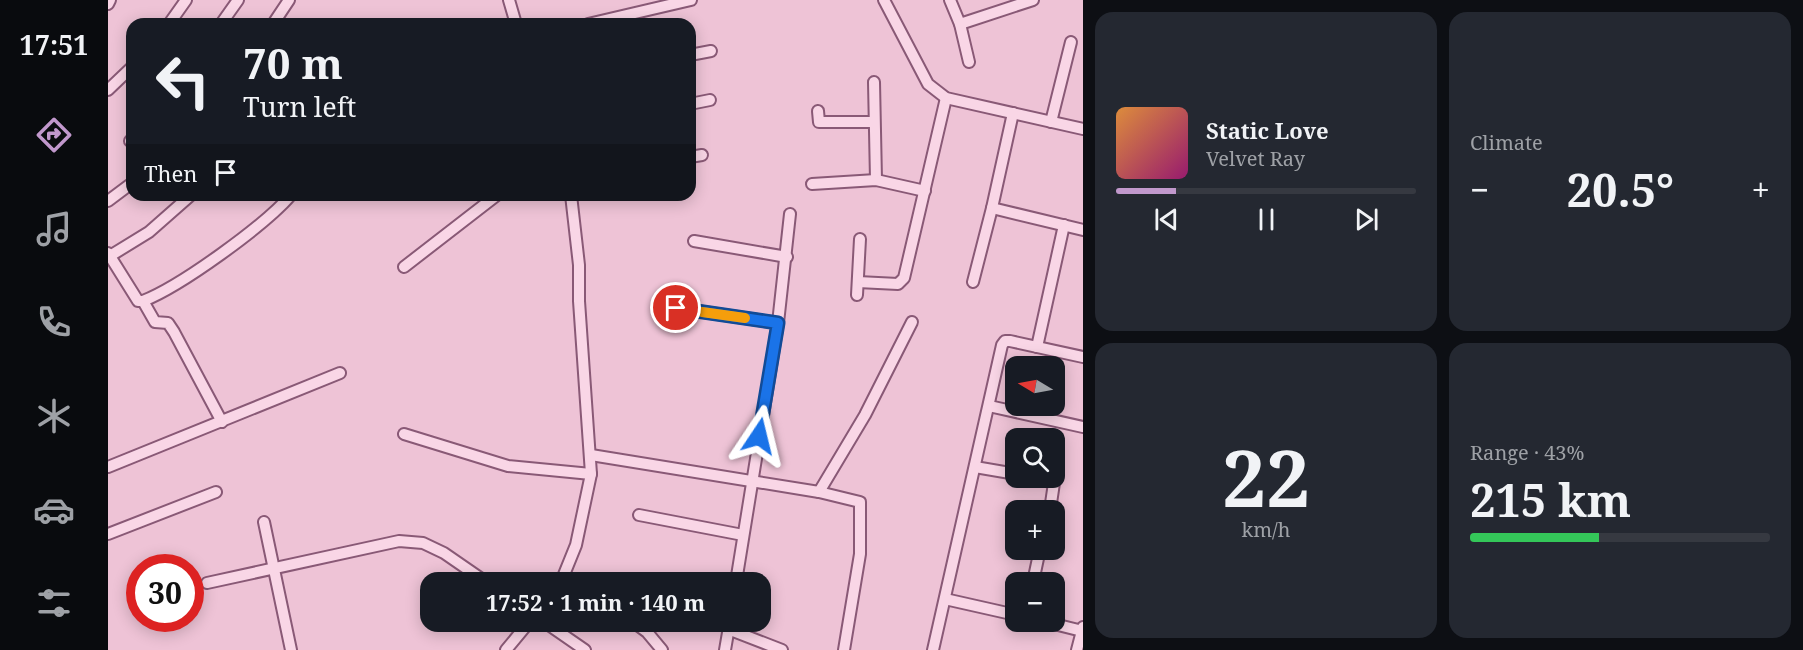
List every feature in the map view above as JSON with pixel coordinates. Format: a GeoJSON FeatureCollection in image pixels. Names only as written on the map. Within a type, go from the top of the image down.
{"type":"FeatureCollection","features":[{"type":"Feature","properties":{"kind":"street"},"geometry":{"type":"LineString","coordinates":[[173,18],[186,0]]}},
{"type":"Feature","properties":{"kind":"street"},"geometry":{"type":"LineString","coordinates":[[225,18],[238,0]]}},
{"type":"Feature","properties":{"kind":"street"},"geometry":{"type":"LineString","coordinates":[[277,18],[289,0]]}},
{"type":"Feature","properties":{"kind":"street"},"geometry":{"type":"LineString","coordinates":[[509,0],[514,18]]}},
{"type":"Feature","properties":{"kind":"street"},"geometry":{"type":"LineString","coordinates":[[614,18],[691,0]]}},
{"type":"Feature","properties":{"kind":"street"},"geometry":{"type":"LineString","coordinates":[[884,0],[928,84],[946,98],[1083,129]]}},
{"type":"Feature","properties":{"kind":"street"},"geometry":{"type":"LineString","coordinates":[[950,0],[960,24],[969,62]]}},
{"type":"Feature","properties":{"kind":"street"},"geometry":{"type":"LineString","coordinates":[[960,24],[1029,0]]}},
{"type":"Feature","properties":{"kind":"street"},"geometry":{"type":"LineString","coordinates":[[1051,122],[1071,42]]}},
{"type":"Feature","properties":{"kind":"street"},"geometry":{"type":"LineString","coordinates":[[696,54],[711,51]]}},
{"type":"Feature","properties":{"kind":"street"},"geometry":{"type":"LineString","coordinates":[[108,90],[126,73]]}},
{"type":"Feature","properties":{"kind":"street"},"geometry":{"type":"LineString","coordinates":[[874,82],[876,180]]}},
{"type":"Feature","properties":{"kind":"street"},"geometry":{"type":"LineString","coordinates":[[858,282],[902,282],[946,98]]}},
{"type":"Feature","properties":{"kind":"street"},"geometry":{"type":"LineString","coordinates":[[696,103],[710,100]]}},
{"type":"Feature","properties":{"kind":"street"},"geometry":{"type":"LineString","coordinates":[[818,111],[819,122],[874,122]]}},
{"type":"Feature","properties":{"kind":"street"},"geometry":{"type":"LineString","coordinates":[[973,282],[1013,113]]}},
{"type":"Feature","properties":{"kind":"street"},"geometry":{"type":"LineString","coordinates":[[696,156],[702,155]]}},
{"type":"Feature","properties":{"kind":"street"},"geometry":{"type":"LineString","coordinates":[[812,184],[876,180],[925,191]]}},
{"type":"Feature","properties":{"kind":"street"},"geometry":{"type":"LineString","coordinates":[[108,201],[126,188]]}},
{"type":"Feature","properties":{"kind":"street"},"geometry":{"type":"LineString","coordinates":[[184,201],[149,232],[109,254],[138,301],[143,302],[155,321],[168,323],[222,422]]}},
{"type":"Feature","properties":{"kind":"street"},"geometry":{"type":"LineString","coordinates":[[143,302],[223,251],[286,201]]}},
{"type":"Feature","properties":{"kind":"street"},"geometry":{"type":"LineString","coordinates":[[404,267],[489,201]]}},
{"type":"Feature","properties":{"kind":"street"},"geometry":{"type":"LineString","coordinates":[[565,572],[576,545],[591,474],[575,213],[572,201]]}},
{"type":"Feature","properties":{"kind":"street"},"geometry":{"type":"LineString","coordinates":[[992,208],[1083,230]]}},
{"type":"Feature","properties":{"kind":"street"},"geometry":{"type":"LineString","coordinates":[[737,572],[778,323],[790,214]]}},
{"type":"Feature","properties":{"kind":"street"},"geometry":{"type":"LineString","coordinates":[[1037,346],[1064,225]]}},
{"type":"Feature","properties":{"kind":"street"},"geometry":{"type":"LineString","coordinates":[[857,295],[860,239]]}},
{"type":"Feature","properties":{"kind":"street"},"geometry":{"type":"LineString","coordinates":[[694,241],[787,257]]}},
{"type":"Feature","properties":{"kind":"street"},"geometry":{"type":"LineString","coordinates":[[676,308],[778,323]]}},
{"type":"Feature","properties":{"kind":"street"},"geometry":{"type":"LineString","coordinates":[[819,492],[865,415],[912,322]]}},
{"type":"Feature","properties":{"kind":"street"},"geometry":{"type":"LineString","coordinates":[[933,650],[1005,341],[1083,357]]}},
{"type":"Feature","properties":{"kind":"street"},"geometry":{"type":"LineString","coordinates":[[108,467],[340,373]]}},
{"type":"Feature","properties":{"kind":"street"},"geometry":{"type":"LineString","coordinates":[[989,406],[1083,427]]}},
{"type":"Feature","properties":{"kind":"street"},"geometry":{"type":"LineString","coordinates":[[404,434],[508,466],[591,474]]}},
{"type":"Feature","properties":{"kind":"street"},"geometry":{"type":"LineString","coordinates":[[591,455],[856,500],[861,506],[860,554],[844,650]]}},
{"type":"Feature","properties":{"kind":"street"},"geometry":{"type":"LineString","coordinates":[[975,466],[1005,472]]}},
{"type":"Feature","properties":{"kind":"street"},"geometry":{"type":"LineString","coordinates":[[108,534],[216,492]]}},
{"type":"Feature","properties":{"kind":"street"},"geometry":{"type":"LineString","coordinates":[[639,514],[743,535]]}},
{"type":"Feature","properties":{"kind":"street"},"geometry":{"type":"LineString","coordinates":[[264,522],[291,650]]}},
{"type":"Feature","properties":{"kind":"street"},"geometry":{"type":"LineString","coordinates":[[207,583],[399,542],[423,543],[444,553],[472,572]]}},
{"type":"Feature","properties":{"kind":"street"},"geometry":{"type":"LineString","coordinates":[[945,598],[1005,612]]}},
{"type":"Feature","properties":{"kind":"street"},"geometry":{"type":"LineString","coordinates":[[1065,625],[1083,629],[1077,650]]}},
{"type":"Feature","properties":{"kind":"street"},"geometry":{"type":"LineString","coordinates":[[506,650],[521,632]]}},
{"type":"Feature","properties":{"kind":"street"},"geometry":{"type":"LineString","coordinates":[[559,632],[585,650]]}},
{"type":"Feature","properties":{"kind":"street"},"geometry":{"type":"LineString","coordinates":[[647,632],[662,650]]}},
{"type":"Feature","properties":{"kind":"street"},"geometry":{"type":"LineString","coordinates":[[725,650],[728,632]]}},
{"type":"Feature","properties":{"kind":"street"},"geometry":{"type":"LineString","coordinates":[[744,632],[782,650]]}},
{"type":"Feature","properties":{"kind":"slow traffic"},"geometry":{"type":"LineString","coordinates":[[702,312],[745,318]]}},
{"type":"Feature","properties":{"kind":"route"},"geometry":{"type":"LineString","coordinates":[[676,308],[778,323],[759,436]]}}]}
